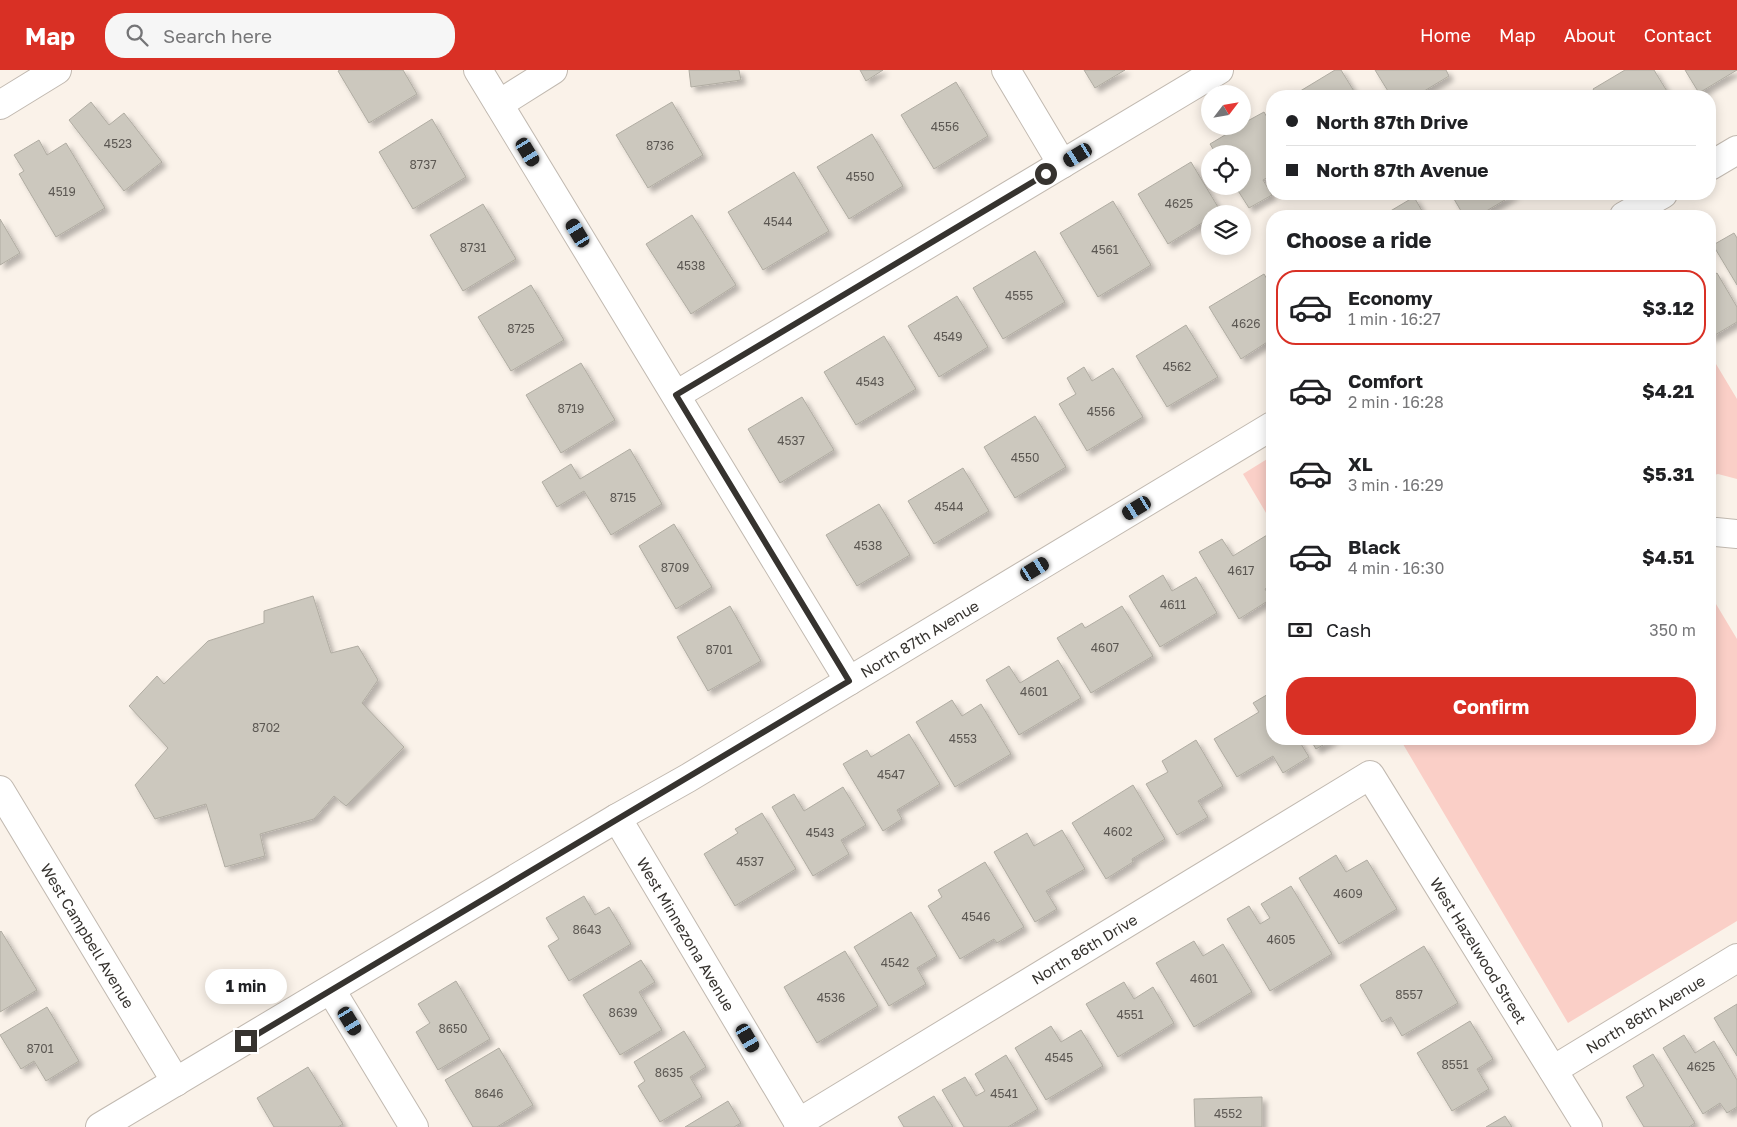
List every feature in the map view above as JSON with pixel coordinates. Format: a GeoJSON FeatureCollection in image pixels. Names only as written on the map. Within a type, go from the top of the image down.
{"type":"FeatureCollection","features":[{"type":"Feature","properties":{"kind":"street"},"geometry":{"type":"LineString","coordinates":[[0,105],[57,70]]}},
{"type":"Feature","properties":{"kind":"street"},"geometry":{"type":"LineString","coordinates":[[478,70],[849,681]]}},
{"type":"Feature","properties":{"kind":"street"},"geometry":{"type":"LineString","coordinates":[[499,104],[553,70]]}},
{"type":"Feature","properties":{"kind":"street"},"geometry":{"type":"LineString","coordinates":[[1006,70],[1062,164]]}},
{"type":"Feature","properties":{"kind":"street"},"geometry":{"type":"LineString","coordinates":[[676,395],[1219,70]]}},
{"type":"Feature","properties":{"kind":"street"},"geometry":{"type":"LineString","coordinates":[[1716,162],[1737,150]]}},
{"type":"Feature","properties":{"kind":"street"},"geometry":{"type":"LineString","coordinates":[[1634,210],[1652,200]]}},
{"type":"Feature","properties":{"kind":"street","name":"North 87th Avenue"},"geometry":{"type":"LineString","coordinates":[[100,1127],[849,681],[1266,430]]}},
{"type":"Feature","properties":{"kind":"street","name":"West Hazelwood Street"},"geometry":{"type":"LineString","coordinates":[[1370,775],[1588,1127]]}},
{"type":"Feature","properties":{"kind":"street","name":"North 86th Drive"},"geometry":{"type":"LineString","coordinates":[[800,1125],[1370,775]]}},
{"type":"Feature","properties":{"kind":"street","name":"West Campbell Avenue"},"geometry":{"type":"LineString","coordinates":[[0,790],[176,1082]]}},
{"type":"Feature","properties":{"kind":"street","name":"West Minnezona Avenue"},"geometry":{"type":"LineString","coordinates":[[617,818],[800,1125]]}},
{"type":"Feature","properties":{"kind":"street","name":"North 86th Avenue"},"geometry":{"type":"LineString","coordinates":[[1553,1070],[1737,958]]}},
{"type":"Feature","properties":{"kind":"street"},"geometry":{"type":"LineString","coordinates":[[331,990],[414,1127]]}},
{"type":"Feature","properties":{"kind":"shaded area"},"geometry":{"type":"Polygon","coordinates":[[[1716,364],[1737,399],[1737,479],[1716,474],[1716,364]]]}},
{"type":"Feature","properties":{"kind":"shaded area"},"geometry":{"type":"Polygon","coordinates":[[[1266,460],[1266,513],[1243,474],[1266,460]]]}},
{"type":"Feature","properties":{"kind":"shaded area"},"geometry":{"type":"Polygon","coordinates":[[[1716,604],[1737,639],[1737,921],[1568,1023],[1404,745],[1716,745],[1716,604]]]}},
{"type":"Feature","properties":{"kind":"building"},"geometry":{"type":"Polygon","coordinates":[[[403,70],[417,94],[369,123],[338,71],[403,70]]]}},
{"type":"Feature","properties":{"kind":"building"},"geometry":{"type":"Polygon","coordinates":[[[689,70],[739,70],[741,80],[691,87],[689,70]]]}},
{"type":"Feature","properties":{"kind":"building"},"geometry":{"type":"Polygon","coordinates":[[[860,70],[883,70],[866,81],[860,70]]]}},
{"type":"Feature","properties":{"kind":"building"},"geometry":{"type":"Polygon","coordinates":[[[1084,70],[1125,70],[1095,88],[1084,70]]]}},
{"type":"Feature","properties":{"kind":"building"},"geometry":{"type":"Polygon","coordinates":[[[1335,70],[1341,70],[1353,90],[1302,90],[1335,70]]]}},
{"type":"Feature","properties":{"kind":"building"},"geometry":{"type":"Polygon","coordinates":[[[1375,70],[1446,70],[1449,76],[1426,90],[1387,90],[1375,70]]]}},
{"type":"Feature","properties":{"kind":"building"},"geometry":{"type":"Polygon","coordinates":[[[1625,70],[1654,70],[1666,90],[1594,90],[1625,70]]]}},
{"type":"Feature","properties":{"kind":"building"},"geometry":{"type":"Polygon","coordinates":[[[1685,70],[1737,70],[1704,90],[1697,90],[1685,70]]]}},
{"type":"Feature","properties":{"kind":"building"},"geometry":{"type":"Polygon","coordinates":[[[956,82],[988,136],[934,169],[901,115],[956,82]]]}},
{"type":"Feature","properties":{"kind":"building"},"geometry":{"type":"Polygon","coordinates":[[[91,102],[109,125],[124,113],[162,162],[124,191],[69,120],[91,102]]]}},
{"type":"Feature","properties":{"kind":"building"},"geometry":{"type":"Polygon","coordinates":[[[672,102],[703,155],[648,188],[616,135],[672,102]]]}},
{"type":"Feature","properties":{"kind":"building"},"geometry":{"type":"Polygon","coordinates":[[[1264,112],[1266,116],[1266,178],[1263,180],[1266,185],[1266,198],[1251,207],[1251,205],[1247,205],[1241,195],[1251,195],[1251,145],[1210,144],[1225,135],[1251,135],[1251,119],[1264,112]]]}},
{"type":"Feature","properties":{"kind":"building"},"geometry":{"type":"Polygon","coordinates":[[[432,119],[466,177],[413,209],[379,152],[432,119]]]}},
{"type":"Feature","properties":{"kind":"building"},"geometry":{"type":"Polygon","coordinates":[[[872,134],[903,186],[849,219],[817,167],[872,134]]]}},
{"type":"Feature","properties":{"kind":"building"},"geometry":{"type":"Polygon","coordinates":[[[39,140],[47,155],[66,143],[105,208],[56,237],[19,174],[24,171],[14,155],[39,140]]]}},
{"type":"Feature","properties":{"kind":"building"},"geometry":{"type":"Polygon","coordinates":[[[1191,162],[1201,179],[1201,195],[1211,195],[1217,205],[1201,205],[1201,224],[1168,244],[1138,194],[1191,162]]]}},
{"type":"Feature","properties":{"kind":"building"},"geometry":{"type":"Polygon","coordinates":[[[794,172],[829,231],[763,270],[728,212],[794,172]]]}},
{"type":"Feature","properties":{"kind":"building"},"geometry":{"type":"Polygon","coordinates":[[[1409,200],[1416,200],[1422,210],[1392,210],[1409,200]]]}},
{"type":"Feature","properties":{"kind":"building"},"geometry":{"type":"Polygon","coordinates":[[[1455,200],[1505,200],[1488,210],[1460,210],[1455,200]]]}},
{"type":"Feature","properties":{"kind":"building"},"geometry":{"type":"Polygon","coordinates":[[[1113,201],[1151,265],[1098,297],[1060,233],[1113,201]]]}},
{"type":"Feature","properties":{"kind":"building"},"geometry":{"type":"Polygon","coordinates":[[[483,204],[516,259],[463,291],[430,235],[483,204]]]}},
{"type":"Feature","properties":{"kind":"building"},"geometry":{"type":"Polygon","coordinates":[[[692,215],[736,285],[691,314],[646,244],[692,215]]]}},
{"type":"Feature","properties":{"kind":"building"},"geometry":{"type":"Polygon","coordinates":[[[0,219],[20,253],[0,265],[0,219]]]}},
{"type":"Feature","properties":{"kind":"building"},"geometry":{"type":"Polygon","coordinates":[[[1734,233],[1737,238],[1737,285],[1716,250],[1716,243],[1734,233]]]}},
{"type":"Feature","properties":{"kind":"building"},"geometry":{"type":"Polygon","coordinates":[[[1035,251],[1065,302],[1003,339],[973,288],[1035,251]]]}},
{"type":"Feature","properties":{"kind":"building"},"geometry":{"type":"Polygon","coordinates":[[[1264,274],[1266,277],[1266,343],[1241,359],[1209,307],[1264,274]]]}},
{"type":"Feature","properties":{"kind":"building"},"geometry":{"type":"Polygon","coordinates":[[[1716,274],[1737,307],[1737,322],[1716,334],[1716,274]]]}},
{"type":"Feature","properties":{"kind":"building"},"geometry":{"type":"Polygon","coordinates":[[[531,285],[564,340],[511,371],[478,317],[531,285]]]}},
{"type":"Feature","properties":{"kind":"building"},"geometry":{"type":"Polygon","coordinates":[[[957,296],[988,347],[939,377],[908,326],[957,296]]]}},
{"type":"Feature","properties":{"kind":"building"},"geometry":{"type":"Polygon","coordinates":[[[1186,325],[1218,377],[1167,407],[1136,356],[1186,325]]]}},
{"type":"Feature","properties":{"kind":"building"},"geometry":{"type":"Polygon","coordinates":[[[884,336],[916,389],[856,425],[824,372],[884,336]]]}},
{"type":"Feature","properties":{"kind":"building"},"geometry":{"type":"Polygon","coordinates":[[[581,363],[615,420],[561,453],[526,395],[581,363]]]}},
{"type":"Feature","properties":{"kind":"building"},"geometry":{"type":"Polygon","coordinates":[[[1084,367],[1092,381],[1113,368],[1143,417],[1087,451],[1059,404],[1076,394],[1067,378],[1084,367]]]}},
{"type":"Feature","properties":{"kind":"building"},"geometry":{"type":"Polygon","coordinates":[[[802,397],[834,450],[780,483],[748,429],[802,397]]]}},
{"type":"Feature","properties":{"kind":"building"},"geometry":{"type":"Polygon","coordinates":[[[1035,416],[1066,467],[1015,498],[984,447],[1035,416]]]}},
{"type":"Feature","properties":{"kind":"building"},"geometry":{"type":"Polygon","coordinates":[[[630,449],[662,504],[611,535],[584,491],[557,507],[542,482],[571,464],[580,479],[630,449]]]}},
{"type":"Feature","properties":{"kind":"building"},"geometry":{"type":"Polygon","coordinates":[[[963,468],[989,511],[934,544],[908,501],[963,468]]]}},
{"type":"Feature","properties":{"kind":"building"},"geometry":{"type":"Polygon","coordinates":[[[879,504],[910,555],[857,586],[826,535],[879,504]]]}},
{"type":"Feature","properties":{"kind":"building"},"geometry":{"type":"Polygon","coordinates":[[[674,524],[712,587],[676,609],[639,546],[674,524]]]}},
{"type":"Feature","properties":{"kind":"building"},"geometry":{"type":"Polygon","coordinates":[[[1266,536],[1266,602],[1239,619],[1199,552],[1222,539],[1233,556],[1266,536]]]}},
{"type":"Feature","properties":{"kind":"building"},"geometry":{"type":"Polygon","coordinates":[[[1163,575],[1172,591],[1196,577],[1217,613],[1160,647],[1129,596],[1163,575]]]}},
{"type":"Feature","properties":{"kind":"building"},"geometry":{"type":"Polygon","coordinates":[[[313,596],[331,653],[358,646],[378,680],[362,703],[404,747],[346,806],[334,796],[314,819],[260,834],[265,856],[225,867],[206,804],[155,819],[135,785],[168,748],[129,706],[157,676],[164,684],[208,641],[264,623],[264,611],[313,596]]]}},
{"type":"Feature","properties":{"kind":"building"},"geometry":{"type":"Polygon","coordinates":[[[730,606],[761,661],[708,691],[677,637],[730,606]]]}},
{"type":"Feature","properties":{"kind":"building"},"geometry":{"type":"Polygon","coordinates":[[[1122,606],[1153,656],[1091,693],[1057,638],[1082,623],[1085,628],[1122,606]]]}},
{"type":"Feature","properties":{"kind":"building"},"geometry":{"type":"Polygon","coordinates":[[[1058,660],[1081,698],[1019,735],[986,680],[1009,666],[1020,683],[1058,660]]]}},
{"type":"Feature","properties":{"kind":"building"},"geometry":{"type":"Polygon","coordinates":[[[1266,695],[1266,745],[1302,745],[1309,757],[1283,773],[1273,756],[1237,777],[1214,739],[1259,712],[1253,703],[1266,695]]]}},
{"type":"Feature","properties":{"kind":"building"},"geometry":{"type":"Polygon","coordinates":[[[952,700],[962,716],[981,704],[1011,754],[955,787],[916,722],[952,700]]]}},
{"type":"Feature","properties":{"kind":"building"},"geometry":{"type":"Polygon","coordinates":[[[909,734],[940,784],[897,810],[902,819],[883,831],[843,764],[867,750],[871,757],[909,734]]]}},
{"type":"Feature","properties":{"kind":"building"},"geometry":{"type":"Polygon","coordinates":[[[1196,740],[1223,786],[1198,801],[1208,817],[1177,835],[1146,784],[1168,772],[1162,761],[1196,740]]]}},
{"type":"Feature","properties":{"kind":"building"},"geometry":{"type":"Polygon","coordinates":[[[1314,745],[1323,745],[1316,749],[1314,745]]]}},
{"type":"Feature","properties":{"kind":"building"},"geometry":{"type":"Polygon","coordinates":[[[1133,785],[1165,839],[1132,859],[1133,862],[1106,879],[1072,823],[1133,785]]]}},
{"type":"Feature","properties":{"kind":"building"},"geometry":{"type":"Polygon","coordinates":[[[843,787],[866,825],[841,840],[849,854],[813,876],[772,807],[794,794],[804,811],[843,787]]]}},
{"type":"Feature","properties":{"kind":"building"},"geometry":{"type":"Polygon","coordinates":[[[762,813],[796,869],[735,906],[704,854],[738,833],[735,829],[762,813]]]}},
{"type":"Feature","properties":{"kind":"building"},"geometry":{"type":"Polygon","coordinates":[[[1062,830],[1085,869],[1046,891],[1057,909],[1035,922],[994,852],[1027,833],[1034,846],[1062,830]]]}},
{"type":"Feature","properties":{"kind":"building"},"geometry":{"type":"Polygon","coordinates":[[[1336,855],[1346,872],[1367,860],[1397,909],[1339,944],[1299,878],[1336,855]]]}},
{"type":"Feature","properties":{"kind":"building"},"geometry":{"type":"Polygon","coordinates":[[[985,862],[1024,927],[997,943],[994,939],[960,959],[928,906],[942,897],[938,890],[985,862]]]}},
{"type":"Feature","properties":{"kind":"building"},"geometry":{"type":"Polygon","coordinates":[[[1291,886],[1332,954],[1270,991],[1227,919],[1249,906],[1260,924],[1270,918],[1261,904],[1291,886]]]}},
{"type":"Feature","properties":{"kind":"building"},"geometry":{"type":"Polygon","coordinates":[[[584,896],[595,915],[609,907],[631,944],[569,981],[548,946],[559,939],[546,918],[584,896]]]}},
{"type":"Feature","properties":{"kind":"building"},"geometry":{"type":"Polygon","coordinates":[[[911,912],[937,956],[917,968],[926,984],[889,1006],[854,947],[911,912]]]}},
{"type":"Feature","properties":{"kind":"building"},"geometry":{"type":"Polygon","coordinates":[[[0,932],[37,990],[0,1012],[0,932]]]}},
{"type":"Feature","properties":{"kind":"building"},"geometry":{"type":"Polygon","coordinates":[[[1194,941],[1203,956],[1223,944],[1252,992],[1194,1027],[1156,963],[1194,941]]]}},
{"type":"Feature","properties":{"kind":"building"},"geometry":{"type":"Polygon","coordinates":[[[1424,946],[1458,1003],[1402,1036],[1391,1017],[1382,1022],[1360,985],[1424,946]]]}},
{"type":"Feature","properties":{"kind":"building"},"geometry":{"type":"Polygon","coordinates":[[[845,951],[878,1006],[817,1043],[784,987],[845,951]]]}},
{"type":"Feature","properties":{"kind":"building"},"geometry":{"type":"Polygon","coordinates":[[[641,960],[655,982],[639,992],[662,1030],[620,1055],[583,995],[641,960]]]}},
{"type":"Feature","properties":{"kind":"building"},"geometry":{"type":"Polygon","coordinates":[[[456,981],[490,1039],[438,1070],[416,1032],[430,1023],[418,1004],[456,981]]]}},
{"type":"Feature","properties":{"kind":"building"},"geometry":{"type":"Polygon","coordinates":[[[1124,982],[1134,999],[1153,987],[1174,1023],[1118,1057],[1086,1004],[1124,982]]]}},
{"type":"Feature","properties":{"kind":"building"},"geometry":{"type":"Polygon","coordinates":[[[1737,1004],[1737,1056],[1714,1018],[1737,1004]]]}},
{"type":"Feature","properties":{"kind":"building"},"geometry":{"type":"Polygon","coordinates":[[[47,1007],[79,1061],[46,1081],[34,1061],[21,1069],[0,1035],[47,1007]]]}},
{"type":"Feature","properties":{"kind":"building"},"geometry":{"type":"Polygon","coordinates":[[[1470,1021],[1493,1059],[1477,1069],[1489,1089],[1452,1111],[1417,1053],[1470,1021]]]}},
{"type":"Feature","properties":{"kind":"building"},"geometry":{"type":"Polygon","coordinates":[[[1051,1026],[1061,1042],[1081,1030],[1103,1066],[1046,1100],[1015,1048],[1051,1026]]]}},
{"type":"Feature","properties":{"kind":"building"},"geometry":{"type":"Polygon","coordinates":[[[684,1031],[706,1067],[690,1077],[702,1097],[660,1122],[638,1086],[645,1081],[634,1062],[684,1031]]]}},
{"type":"Feature","properties":{"kind":"building"},"geometry":{"type":"Polygon","coordinates":[[[1684,1035],[1695,1053],[1714,1041],[1737,1080],[1737,1107],[1727,1113],[1720,1103],[1703,1114],[1663,1048],[1684,1035]]]}},
{"type":"Feature","properties":{"kind":"building"},"geometry":{"type":"Polygon","coordinates":[[[499,1048],[533,1105],[497,1127],[473,1127],[445,1080],[499,1048]]]}},
{"type":"Feature","properties":{"kind":"building"},"geometry":{"type":"Polygon","coordinates":[[[1653,1054],[1695,1123],[1689,1127],[1644,1127],[1626,1097],[1644,1086],[1633,1066],[1653,1054]]]}},
{"type":"Feature","properties":{"kind":"building"},"geometry":{"type":"Polygon","coordinates":[[[1006,1055],[1038,1109],[1008,1127],[964,1127],[942,1090],[965,1077],[976,1096],[985,1091],[975,1074],[1006,1055]]]}},
{"type":"Feature","properties":{"kind":"building"},"geometry":{"type":"Polygon","coordinates":[[[308,1067],[343,1124],[338,1127],[274,1127],[257,1098],[308,1067]]]}},
{"type":"Feature","properties":{"kind":"building"},"geometry":{"type":"Polygon","coordinates":[[[934,1096],[953,1127],[904,1127],[898,1117],[934,1096]]]}},
{"type":"Feature","properties":{"kind":"building"},"geometry":{"type":"Polygon","coordinates":[[[1262,1097],[1262,1127],[1195,1127],[1194,1099],[1262,1097]]]}},
{"type":"Feature","properties":{"kind":"building"},"geometry":{"type":"Polygon","coordinates":[[[728,1101],[741,1123],[734,1127],[685,1127],[728,1101]]]}},
{"type":"Feature","properties":{"kind":"building"},"geometry":{"type":"Polygon","coordinates":[[[1505,1116],[1512,1127],[1486,1127],[1505,1116]]]}},
{"type":"Feature","properties":{"kind":"route"},"geometry":{"type":"LineString","coordinates":[[246,1041],[849,681],[676,395],[1046,174]]}}]}
